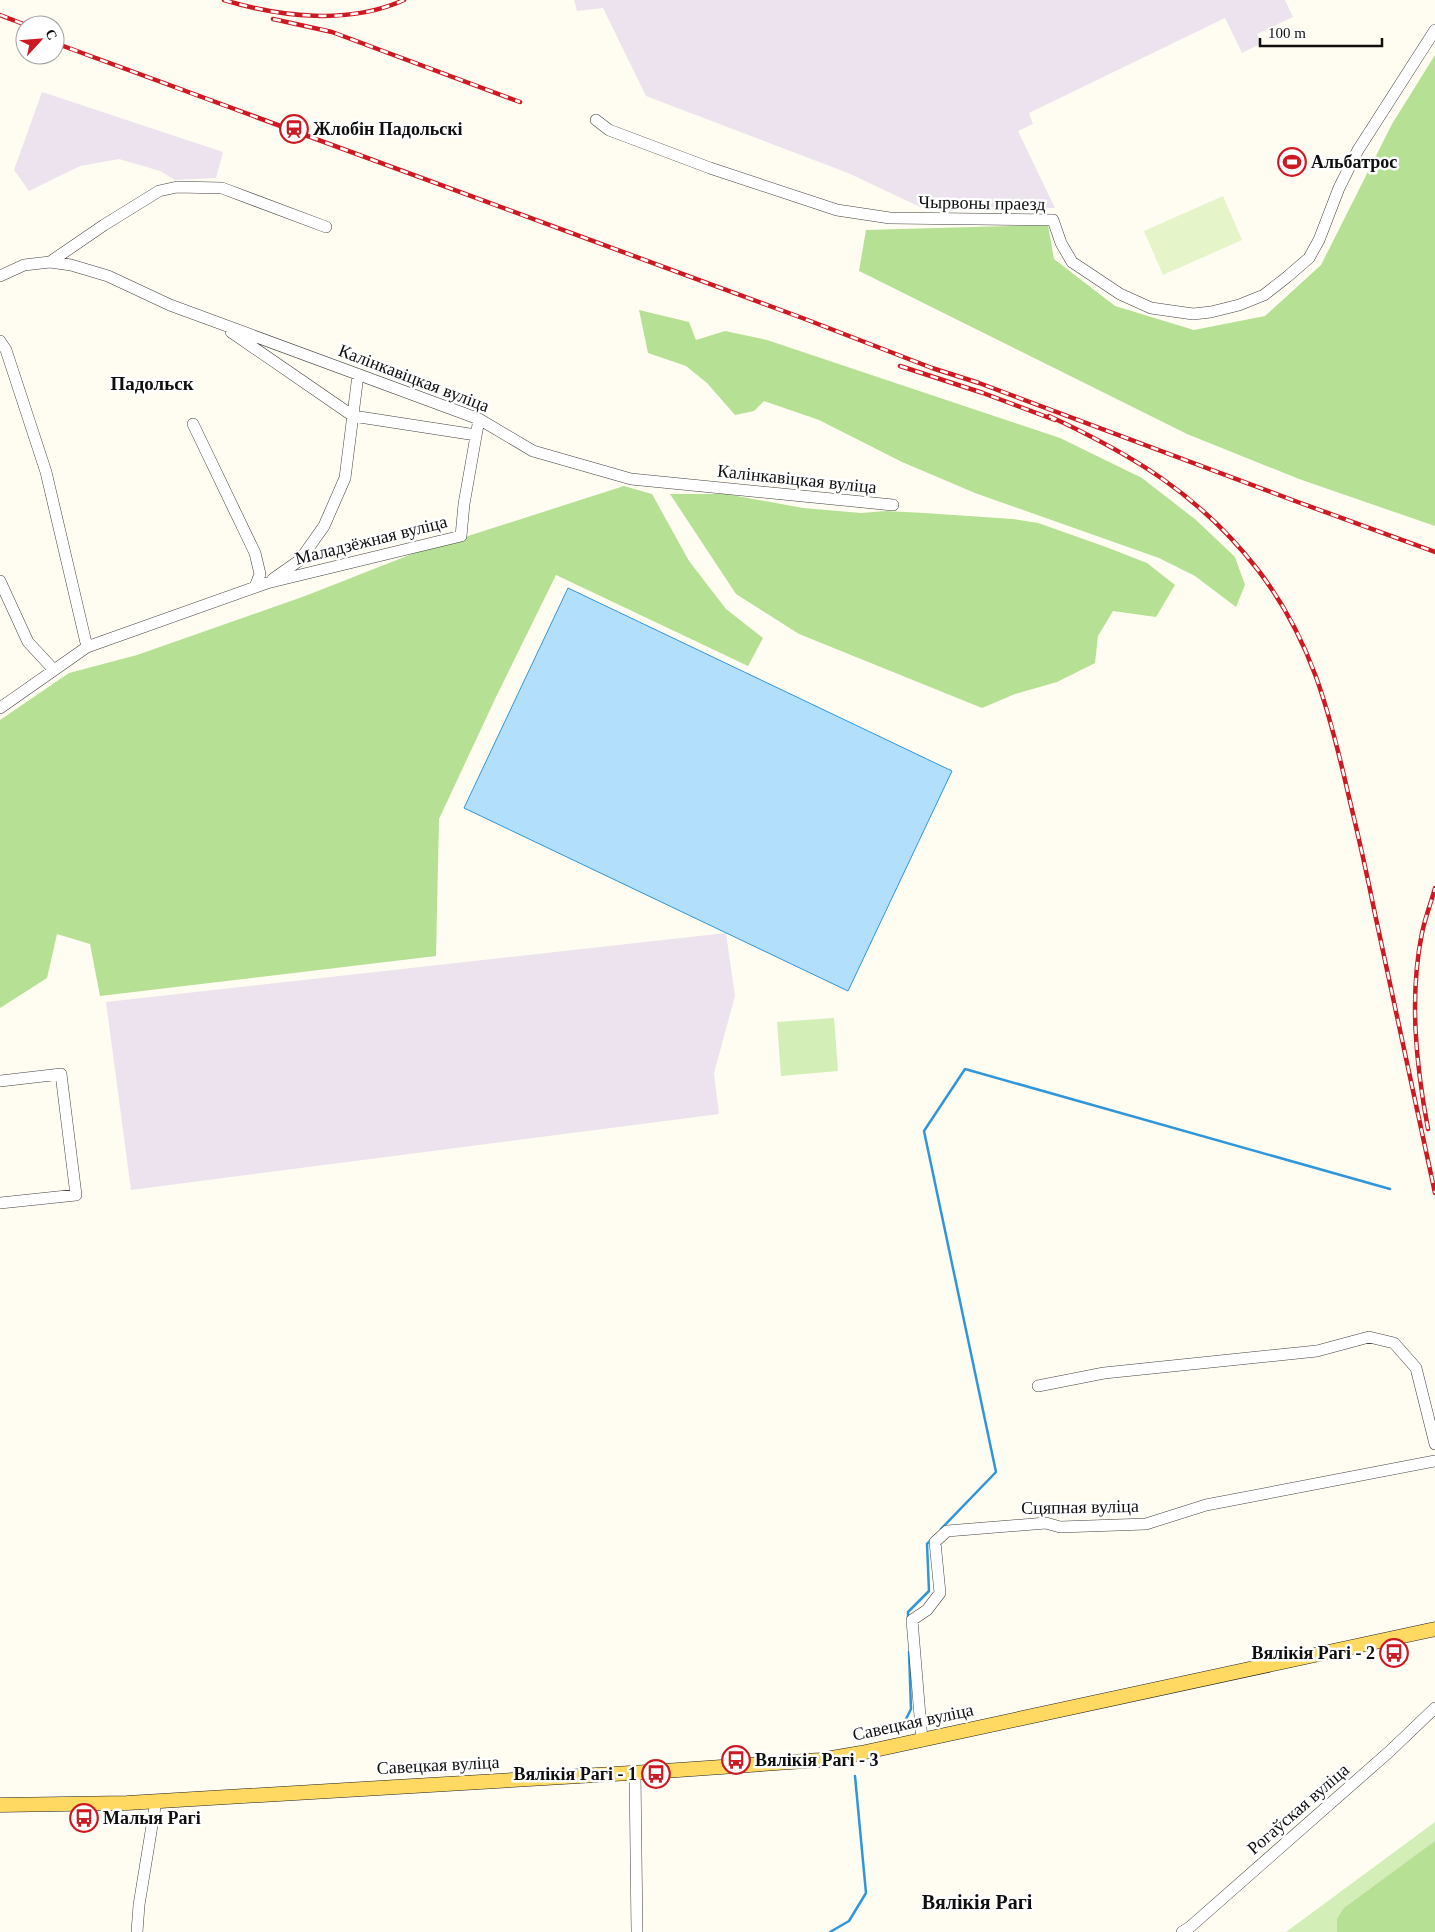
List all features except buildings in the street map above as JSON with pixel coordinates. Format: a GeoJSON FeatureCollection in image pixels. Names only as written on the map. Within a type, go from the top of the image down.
{"type":"FeatureCollection","features":[{"type":"Feature","properties":{"kind":"main road","name":"Савецкая вуліца"},"geometry":{"type":"LineString","coordinates":[[0,1805],[156,1801],[820,1760],[922,1740],[1435,1628]]}},
{"type":"Feature","properties":{"kind":"street","name":"Чырвоны праезд"},"geometry":{"type":"LineString","coordinates":[[596,120],[609,130],[710,168],[837,210],[890,218],[1053,220],[1061,243],[1072,262],[1120,294],[1151,308],[1168,312],[1193,314],[1239,305],[1264,295],[1309,258],[1319,240],[1339,188],[1358,150],[1435,30]]}},
{"type":"Feature","properties":{"kind":"street","name":"Калінкавіцкая вуліца"},"geometry":{"type":"LineString","coordinates":[[50,262],[104,225],[159,191],[177,187],[222,188],[326,227]]}},
{"type":"Feature","properties":{"kind":"street","name":"Калінкавіцкая вуліца"},"geometry":{"type":"LineString","coordinates":[[0,276],[24,265],[50,262],[71,264],[108,276],[170,305],[479,419],[533,451],[631,479],[893,505]]}},
{"type":"Feature","properties":{"kind":"street"},"geometry":{"type":"LineString","coordinates":[[216,322],[353,416],[476,435],[479,419]]}},
{"type":"Feature","properties":{"kind":"street"},"geometry":{"type":"LineString","coordinates":[[0,341],[6,350],[46,472],[87,647]]}},
{"type":"Feature","properties":{"kind":"street"},"geometry":{"type":"LineString","coordinates":[[267,583],[300,560],[324,526],[345,478],[358,374]]}},
{"type":"Feature","properties":{"kind":"street"},"geometry":{"type":"LineString","coordinates":[[193,424],[255,553],[260,574],[255,587]]}},
{"type":"Feature","properties":{"kind":"street","name":"Маладзёжная вуліца"},"geometry":{"type":"LineString","coordinates":[[0,708],[87,647],[267,583],[461,536],[464,504],[476,435]]}},
{"type":"Feature","properties":{"kind":"street"},"geometry":{"type":"LineString","coordinates":[[0,581],[28,642],[54,670]]}},
{"type":"Feature","properties":{"kind":"street"},"geometry":{"type":"LineString","coordinates":[[0,1081],[61,1074],[76,1195],[0,1203]]}},
{"type":"Feature","properties":{"kind":"street"},"geometry":{"type":"LineString","coordinates":[[1038,1386],[1104,1373],[1317,1351],[1369,1337],[1394,1343],[1416,1368],[1435,1444]]}},
{"type":"Feature","properties":{"kind":"street","name":"Сцяпная вуліца"},"geometry":{"type":"LineString","coordinates":[[922,1740],[912,1620],[927,1610],[940,1593],[935,1542],[947,1531],[1046,1523],[1060,1527],[1146,1524],[1206,1505],[1435,1461]]}},
{"type":"Feature","properties":{"kind":"street","name":"Рогаўская вуліца"},"geometry":{"type":"LineString","coordinates":[[1182,1932],[1390,1751],[1435,1708]]}},
{"type":"Feature","properties":{"kind":"street"},"geometry":{"type":"LineString","coordinates":[[635,1772],[637,1932]]}},
{"type":"Feature","properties":{"kind":"street"},"geometry":{"type":"LineString","coordinates":[[137,1932],[139,1905],[156,1801]]}},
{"type":"Feature","properties":{"kind":"shaded area"},"geometry":{"type":"Polygon","coordinates":[[[574,0],[1285,0],[1293,17],[1257,34],[1262,43],[1242,53],[1225,18],[1029,113],[1033,124],[1018,131],[1055,208],[920,207],[848,173],[646,96],[603,8],[577,11],[574,0]]]}},
{"type":"Feature","properties":{"kind":"shaded area"},"geometry":{"type":"Polygon","coordinates":[[[42,92],[223,152],[216,178],[175,180],[160,171],[119,159],[80,166],[29,191],[14,170],[42,92]]]}},
{"type":"Feature","properties":{"kind":"shaded area"},"geometry":{"type":"Polygon","coordinates":[[[726,933],[735,996],[714,1073],[719,1114],[131,1190],[106,1002],[726,933]]]}},
{"type":"Feature","properties":{"kind":"green space"},"geometry":{"type":"Polygon","coordinates":[[[1435,55],[1435,526],[1299,479],[1187,434],[859,271],[866,230],[1048,225],[1054,259],[1115,306],[1194,330],[1265,316],[1321,265],[1392,124],[1435,55]]]}},
{"type":"Feature","properties":{"kind":"green space"},"geometry":{"type":"Polygon","coordinates":[[[1223,196],[1242,240],[1163,275],[1144,231],[1223,196]]]}},
{"type":"Feature","properties":{"kind":"green space"},"geometry":{"type":"Polygon","coordinates":[[[639,310],[689,322],[696,340],[725,331],[767,340],[1060,438],[1142,478],[1196,520],[1235,557],[1245,585],[1236,607],[1195,576],[1159,558],[975,493],[902,462],[819,420],[764,401],[754,411],[735,415],[707,383],[686,366],[648,353],[639,310]]]}},
{"type":"Feature","properties":{"kind":"green space"},"geometry":{"type":"Polygon","coordinates":[[[624,486],[652,494],[689,561],[726,609],[763,638],[748,666],[556,575],[439,819],[436,956],[100,996],[90,944],[57,934],[47,978],[0,1008],[0,720],[69,673],[137,655],[305,596],[412,554],[624,486]]]}},
{"type":"Feature","properties":{"kind":"green space"},"geometry":{"type":"Polygon","coordinates":[[[670,494],[726,494],[803,508],[861,513],[886,511],[924,513],[1013,519],[1038,523],[1147,563],[1175,585],[1156,617],[1113,611],[1098,636],[1095,663],[1057,682],[1015,694],[982,708],[799,634],[736,594],[670,494]]]}},
{"type":"Feature","properties":{"kind":"green space"},"geometry":{"type":"Polygon","coordinates":[[[834,1018],[838,1071],[781,1076],[777,1022],[834,1018]]]}},
{"type":"Feature","properties":{"kind":"green space"},"geometry":{"type":"Polygon","coordinates":[[[1435,1822],[1435,1932],[1286,1932],[1435,1822]]]}},
{"type":"Feature","properties":{"kind":"green space"},"geometry":{"type":"Polygon","coordinates":[[[1435,1841],[1435,1932],[1337,1932],[1337,1919],[1344,1908],[1435,1841]]]}},
{"type":"Feature","properties":{"kind":"water"},"geometry":{"type":"Polygon","coordinates":[[[568,588],[952,771],[848,991],[464,808],[568,588]]]}},
{"type":"Feature","properties":{"kind":"waterway"},"geometry":{"type":"LineString","coordinates":[[941,1529],[996,1472],[924,1131],[965,1069],[1390,1189]]}},
{"type":"Feature","properties":{"kind":"waterway"},"geometry":{"type":"LineString","coordinates":[[908,1619],[908,1612],[929,1591],[927,1544],[931,1540]]}},
{"type":"Feature","properties":{"kind":"waterway"},"geometry":{"type":"LineString","coordinates":[[899,1733],[911,1709],[909,1652]]}},
{"type":"Feature","properties":{"kind":"waterway"},"geometry":{"type":"LineString","coordinates":[[830,1932],[849,1921],[866,1893],[855,1776]]}},
{"type":"Feature","properties":{"kind":"railway"},"geometry":{"type":"LineString","coordinates":[[224,0],[268,11],[314,16],[361,13],[383,8],[404,0]]}},
{"type":"Feature","properties":{"kind":"railway"},"geometry":{"type":"LineString","coordinates":[[0,15],[15,21]]}},
{"type":"Feature","properties":{"kind":"railway"},"geometry":{"type":"LineString","coordinates":[[273,19],[332,32],[520,102]]}},
{"type":"Feature","properties":{"kind":"railway"},"geometry":{"type":"LineString","coordinates":[[65,47],[1435,552]]}},
{"type":"Feature","properties":{"kind":"railway"},"geometry":{"type":"LineString","coordinates":[[900,366],[983,393],[1055,420]]}},
{"type":"Feature","properties":{"kind":"railway"},"geometry":{"type":"LineString","coordinates":[[1049,416],[1137,462],[1189,499],[1236,543],[1258,570],[1292,622],[1316,676],[1341,762],[1366,869],[1435,1193]]}},
{"type":"Feature","properties":{"kind":"railway"},"geometry":{"type":"LineString","coordinates":[[1428,1129],[1417,1056],[1415,1006],[1418,957],[1422,933],[1435,888]]}},
{"type":"Feature","properties":{"kind":"place","name":"Жлобін Падольскі"},"geometry":{"type":"Point","coordinates":[294,129]}},
{"type":"Feature","properties":{"kind":"place","name":"Альбатрос"},"geometry":{"type":"Point","coordinates":[1292,162]}},
{"type":"Feature","properties":{"kind":"place","name":"Вялікія Рагі - 2"},"geometry":{"type":"Point","coordinates":[1394,1653]}},
{"type":"Feature","properties":{"kind":"place","name":"Вялікія Рагі - 3"},"geometry":{"type":"Point","coordinates":[736,1760]}},
{"type":"Feature","properties":{"kind":"place","name":"Вялікія Рагі - 1"},"geometry":{"type":"Point","coordinates":[656,1774]}},
{"type":"Feature","properties":{"kind":"place","name":"Малыя Рагі"},"geometry":{"type":"Point","coordinates":[84,1818]}},
{"type":"Feature","properties":{"kind":"district","name":"Падольск"},"geometry":{"type":"Point","coordinates":[152,383]}},
{"type":"Feature","properties":{"kind":"district","name":"Вялікія Рагі"},"geometry":{"type":"Point","coordinates":[977,1902]}}]}
